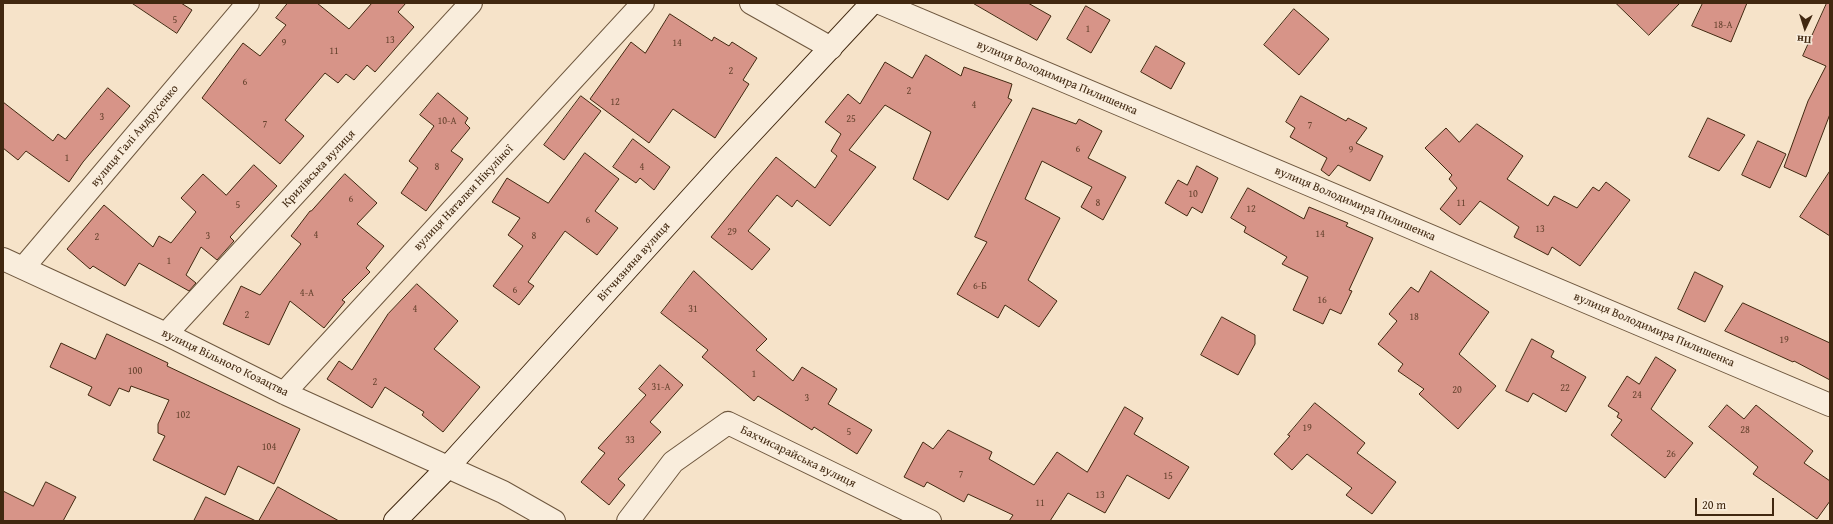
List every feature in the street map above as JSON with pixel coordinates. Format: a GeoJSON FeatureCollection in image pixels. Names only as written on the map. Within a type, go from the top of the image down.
{"type":"FeatureCollection","features":[{"type":"Feature","properties":{"kind":"street","name":"вулиця Галі Андрусенко"},"geometry":{"type":"LineString","coordinates":[[23,268],[248,3]]}},
{"type":"Feature","properties":{"kind":"street","name":"Крилівська вулиця"},"geometry":{"type":"LineString","coordinates":[[166,334],[471,3]]}},
{"type":"Feature","properties":{"kind":"street","name":"вулиця Наталки Нікуліної"},"geometry":{"type":"LineString","coordinates":[[284,393],[644,3]]}},
{"type":"Feature","properties":{"kind":"street"},"geometry":{"type":"LineString","coordinates":[[751,3],[831,48]]}},
{"type":"Feature","properties":{"kind":"street","name":"Вітчизняна вулиця"},"geometry":{"type":"LineString","coordinates":[[395,521],[448,468],[723,163],[872,3]]}},
{"type":"Feature","properties":{"kind":"street","name":"вулиця Володимира Пилишенка"},"geometry":{"type":"LineString","coordinates":[[880,3],[1830,405]]}},
{"type":"Feature","properties":{"kind":"street","name":"вулиця Вільного Козацтва"},"geometry":{"type":"LineString","coordinates":[[3,259],[166,334],[284,393],[503,492],[554,521]]}},
{"type":"Feature","properties":{"kind":"street","name":"Бахчисарайська вулиця"},"geometry":{"type":"LineString","coordinates":[[628,521],[673,462],[728,423],[930,521]]}},
{"type":"Feature","properties":{"kind":"building"},"geometry":{"type":"Polygon","coordinates":[[[132,3],[181,3],[192,10],[177,33],[132,3]]]}},
{"type":"Feature","properties":{"kind":"building"},"geometry":{"type":"Polygon","coordinates":[[[288,3],[317,3],[349,29],[372,3],[406,3],[398,12],[414,27],[375,72],[367,65],[354,80],[346,74],[338,83],[325,73],[285,120],[304,136],[280,164],[202,98],[243,43],[260,56],[286,25],[276,18],[288,3]]]}},
{"type":"Feature","properties":{"kind":"building"},"geometry":{"type":"Polygon","coordinates":[[[973,3],[1028,3],[1051,16],[1037,40],[973,3]]]}},
{"type":"Feature","properties":{"kind":"building"},"geometry":{"type":"Polygon","coordinates":[[[1616,3],[1680,3],[1649,35],[1616,3]]]}},
{"type":"Feature","properties":{"kind":"building"},"geometry":{"type":"Polygon","coordinates":[[[1703,3],[1747,3],[1731,42],[1692,26],[1703,3]]]}},
{"type":"Feature","properties":{"kind":"building"},"geometry":{"type":"Polygon","coordinates":[[[1827,3],[1830,3],[1830,114],[1806,177],[1784,167],[1808,101],[1826,66],[1803,56],[1827,3]]]}},
{"type":"Feature","properties":{"kind":"building"},"geometry":{"type":"Polygon","coordinates":[[[1086,6],[1110,20],[1091,53],[1067,39],[1086,6]]]}},
{"type":"Feature","properties":{"kind":"building"},"geometry":{"type":"Polygon","coordinates":[[[1294,9],[1329,39],[1299,75],[1264,45],[1294,9]]]}},
{"type":"Feature","properties":{"kind":"building"},"geometry":{"type":"Polygon","coordinates":[[[670,14],[712,41],[714,37],[729,46],[732,42],[757,58],[743,80],[749,84],[715,138],[673,109],[649,143],[590,99],[631,42],[645,53],[670,14]]]}},
{"type":"Feature","properties":{"kind":"building"},"geometry":{"type":"Polygon","coordinates":[[[1156,46],[1185,63],[1171,89],[1141,72],[1156,46]]]}},
{"type":"Feature","properties":{"kind":"building"},"geometry":{"type":"Polygon","coordinates":[[[926,55],[961,76],[964,67],[1012,84],[1008,98],[1012,100],[948,200],[913,179],[931,132],[885,105],[849,150],[876,167],[830,226],[797,200],[792,207],[777,195],[748,231],[770,249],[752,270],[711,237],[776,157],[815,188],[837,156],[831,151],[841,134],[825,122],[848,94],[860,104],[885,62],[912,78],[926,55]]]}},
{"type":"Feature","properties":{"kind":"building"},"geometry":{"type":"Polygon","coordinates":[[[108,88],[130,106],[83,162],[69,182],[26,151],[18,160],[3,148],[3,102],[53,141],[58,134],[65,139],[108,88]]]}},
{"type":"Feature","properties":{"kind":"building"},"geometry":{"type":"Polygon","coordinates":[[[438,93],[468,118],[465,123],[470,128],[451,151],[463,159],[426,211],[401,193],[418,168],[409,161],[434,126],[420,115],[438,93]]]}},
{"type":"Feature","properties":{"kind":"building"},"geometry":{"type":"Polygon","coordinates":[[[581,96],[601,111],[564,160],[544,145],[581,96]]]}},
{"type":"Feature","properties":{"kind":"building"},"geometry":{"type":"Polygon","coordinates":[[[1301,96],[1346,121],[1348,118],[1367,128],[1356,143],[1383,156],[1370,181],[1338,165],[1329,176],[1321,170],[1327,158],[1290,137],[1295,128],[1286,122],[1301,96]]]}},
{"type":"Feature","properties":{"kind":"building"},"geometry":{"type":"Polygon","coordinates":[[[1033,108],[1076,124],[1079,119],[1102,131],[1088,158],[1126,177],[1103,220],[1081,207],[1092,187],[1042,161],[1025,199],[1060,218],[1028,280],[1057,301],[1039,327],[1005,305],[998,318],[957,294],[987,242],[975,237],[1033,108]]]}},
{"type":"Feature","properties":{"kind":"building"},"geometry":{"type":"Polygon","coordinates":[[[1708,118],[1745,135],[1719,171],[1689,157],[1708,118]]]}},
{"type":"Feature","properties":{"kind":"building"},"geometry":{"type":"Polygon","coordinates":[[[1477,124],[1523,156],[1507,179],[1548,206],[1554,196],[1577,208],[1593,187],[1599,191],[1606,182],[1630,200],[1580,266],[1552,247],[1548,255],[1514,237],[1519,227],[1480,201],[1460,225],[1440,209],[1457,188],[1449,179],[1452,175],[1425,148],[1446,128],[1459,142],[1477,124]]]}},
{"type":"Feature","properties":{"kind":"building"},"geometry":{"type":"Polygon","coordinates":[[[633,139],[670,167],[654,190],[640,178],[636,183],[613,167],[633,139]]]}},
{"type":"Feature","properties":{"kind":"building"},"geometry":{"type":"Polygon","coordinates":[[[1758,141],[1786,154],[1770,188],[1742,175],[1758,141]]]}},
{"type":"Feature","properties":{"kind":"building"},"geometry":{"type":"Polygon","coordinates":[[[585,153],[619,179],[595,211],[618,228],[597,255],[565,231],[528,282],[534,286],[519,305],[493,286],[523,246],[508,235],[520,218],[492,202],[507,178],[548,203],[585,153]]]}},
{"type":"Feature","properties":{"kind":"building"},"geometry":{"type":"Polygon","coordinates":[[[254,165],[277,186],[230,237],[234,241],[217,260],[201,247],[186,275],[196,283],[189,291],[139,263],[125,286],[93,266],[90,269],[67,249],[104,205],[153,247],[159,236],[171,243],[196,212],[181,198],[203,174],[226,195],[254,165]]]}},
{"type":"Feature","properties":{"kind":"building"},"geometry":{"type":"Polygon","coordinates":[[[1197,166],[1218,178],[1202,213],[1192,207],[1187,216],[1165,203],[1178,180],[1187,185],[1197,166]]]}},
{"type":"Feature","properties":{"kind":"building"},"geometry":{"type":"Polygon","coordinates":[[[1830,171],[1830,236],[1800,217],[1830,171]]]}},
{"type":"Feature","properties":{"kind":"building"},"geometry":{"type":"Polygon","coordinates":[[[345,174],[377,203],[357,224],[384,246],[366,268],[370,272],[342,300],[345,302],[324,328],[290,301],[269,345],[223,324],[241,286],[260,295],[301,244],[291,236],[310,211],[345,174]]]}},
{"type":"Feature","properties":{"kind":"building"},"geometry":{"type":"Polygon","coordinates":[[[1248,188],[1304,219],[1309,207],[1348,223],[1346,226],[1373,238],[1349,290],[1352,291],[1341,314],[1330,309],[1323,324],[1293,310],[1308,277],[1282,264],[1287,257],[1244,232],[1246,227],[1231,218],[1248,188]]]}},
{"type":"Feature","properties":{"kind":"building"},"geometry":{"type":"Polygon","coordinates":[[[694,271],[767,339],[756,350],[793,381],[802,367],[837,389],[828,404],[872,430],[857,454],[814,427],[812,430],[758,396],[754,401],[702,357],[708,350],[661,313],[694,271]]]}},
{"type":"Feature","properties":{"kind":"building"},"geometry":{"type":"Polygon","coordinates":[[[1431,271],[1489,312],[1459,354],[1496,386],[1458,429],[1419,394],[1424,389],[1398,371],[1403,364],[1378,344],[1397,321],[1389,314],[1411,287],[1418,292],[1431,271]]]}},
{"type":"Feature","properties":{"kind":"building"},"geometry":{"type":"Polygon","coordinates":[[[1695,272],[1723,286],[1705,322],[1678,309],[1695,272]]]}},
{"type":"Feature","properties":{"kind":"building"},"geometry":{"type":"Polygon","coordinates":[[[417,284],[458,321],[434,349],[480,387],[443,432],[422,415],[424,412],[385,387],[372,408],[327,379],[339,361],[352,370],[388,314],[417,284]]]}},
{"type":"Feature","properties":{"kind":"building"},"geometry":{"type":"Polygon","coordinates":[[[1743,303],[1830,343],[1830,380],[1794,361],[1793,362],[1725,331],[1743,303]]]}},
{"type":"Feature","properties":{"kind":"building"},"geometry":{"type":"Polygon","coordinates":[[[1222,317],[1255,335],[1255,344],[1238,375],[1201,355],[1222,317]]]}},
{"type":"Feature","properties":{"kind":"building"},"geometry":{"type":"Polygon","coordinates":[[[107,334],[168,363],[167,366],[300,429],[274,484],[238,466],[225,495],[153,460],[165,436],[158,433],[158,424],[169,400],[131,386],[129,392],[119,388],[110,406],[88,395],[92,387],[50,367],[61,343],[95,359],[107,334]]]}},
{"type":"Feature","properties":{"kind":"building"},"geometry":{"type":"Polygon","coordinates":[[[1532,339],[1554,351],[1551,357],[1586,377],[1566,412],[1533,393],[1528,402],[1506,391],[1532,339]]]}},
{"type":"Feature","properties":{"kind":"building"},"geometry":{"type":"Polygon","coordinates":[[[1656,357],[1676,370],[1651,409],[1693,443],[1665,478],[1611,435],[1622,420],[1617,417],[1619,413],[1608,406],[1627,376],[1639,384],[1656,357]]]}},
{"type":"Feature","properties":{"kind":"building"},"geometry":{"type":"Polygon","coordinates":[[[660,365],[683,385],[650,422],[661,432],[618,479],[625,485],[609,505],[581,482],[605,453],[598,448],[646,395],[639,389],[660,365]]]}},
{"type":"Feature","properties":{"kind":"building"},"geometry":{"type":"Polygon","coordinates":[[[1315,403],[1365,443],[1357,453],[1396,482],[1372,514],[1346,495],[1352,488],[1307,454],[1292,470],[1274,454],[1315,403]]]}},
{"type":"Feature","properties":{"kind":"building"},"geometry":{"type":"Polygon","coordinates":[[[1727,405],[1744,419],[1756,405],[1813,451],[1804,463],[1830,481],[1830,501],[1817,519],[1753,474],[1758,467],[1709,427],[1727,405]]]}},
{"type":"Feature","properties":{"kind":"building"},"geometry":{"type":"Polygon","coordinates":[[[1125,407],[1143,418],[1134,434],[1189,467],[1169,499],[1127,475],[1105,513],[1068,493],[1050,521],[1009,521],[1013,515],[968,494],[964,502],[927,482],[924,487],[904,477],[923,442],[933,449],[948,430],[992,452],[989,459],[1034,485],[1057,452],[1087,472],[1125,407]]]}},
{"type":"Feature","properties":{"kind":"building"},"geometry":{"type":"Polygon","coordinates":[[[46,482],[76,497],[63,521],[3,521],[3,491],[33,506],[46,482]]]}},
{"type":"Feature","properties":{"kind":"building"},"geometry":{"type":"Polygon","coordinates":[[[278,487],[339,521],[259,521],[278,487]]]}},
{"type":"Feature","properties":{"kind":"building"},"geometry":{"type":"Polygon","coordinates":[[[206,497],[256,521],[194,521],[206,497]]]}}]}
